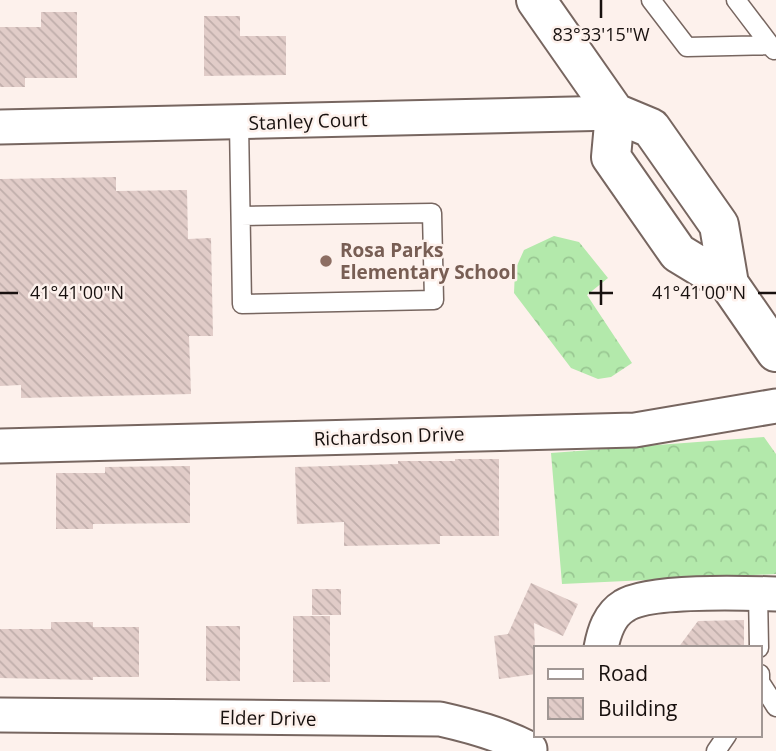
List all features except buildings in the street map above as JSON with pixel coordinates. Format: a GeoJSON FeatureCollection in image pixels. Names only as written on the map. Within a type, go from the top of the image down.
{"type":"FeatureCollection","features":[{"type":"Feature","properties":{"kind":"main road"},"geometry":{"type":"LineString","coordinates":[[536,0],[615,113],[651,128],[719,225],[729,284]]}},
{"type":"Feature","properties":{"kind":"main road"},"geometry":{"type":"LineString","coordinates":[[615,113],[611,157],[678,253],[729,284],[776,352]]}},
{"type":"Feature","properties":{"kind":"street","name":"Stanley Court"},"geometry":{"type":"LineString","coordinates":[[0,127],[615,113]]}},
{"type":"Feature","properties":{"kind":"street","name":"Richardson Drive"},"geometry":{"type":"LineString","coordinates":[[0,446],[635,430],[776,406]]}},
{"type":"Feature","properties":{"kind":"street"},"geometry":{"type":"LineString","coordinates":[[601,646],[611,617],[625,605],[662,596],[767,594]]}},
{"type":"Feature","properties":{"kind":"street","name":"Elder Drive"},"geometry":{"type":"LineString","coordinates":[[0,715],[440,719],[533,745]]}},
{"type":"Feature","properties":{"kind":"lane"},"geometry":{"type":"LineString","coordinates":[[651,0],[687,47],[773,48]]}},
{"type":"Feature","properties":{"kind":"lane"},"geometry":{"type":"LineString","coordinates":[[736,0],[773,48]]}},
{"type":"Feature","properties":{"kind":"lane"},"geometry":{"type":"LineString","coordinates":[[239,123],[242,304],[434,300],[432,213],[241,216]]}},
{"type":"Feature","properties":{"kind":"lane"},"geometry":{"type":"LineString","coordinates":[[760,646],[767,594]]}},
{"type":"Feature","properties":{"kind":"lane"},"geometry":{"type":"LineString","coordinates":[[762,686],[776,707]]}},
{"type":"Feature","properties":{"kind":"green space"},"geometry":{"type":"Polygon","coordinates":[[[554,236],[579,242],[608,278],[587,295],[632,363],[611,377],[598,379],[571,368],[514,293],[515,270],[524,250],[554,236]]]}},
{"type":"Feature","properties":{"kind":"green space"},"geometry":{"type":"Polygon","coordinates":[[[764,437],[776,454],[776,574],[562,584],[551,453],[764,437]]]}},
{"type":"Feature","properties":{"kind":"place","name":"Rosa Parks Elementary School"},"geometry":{"type":"Point","coordinates":[326,261]}}]}
